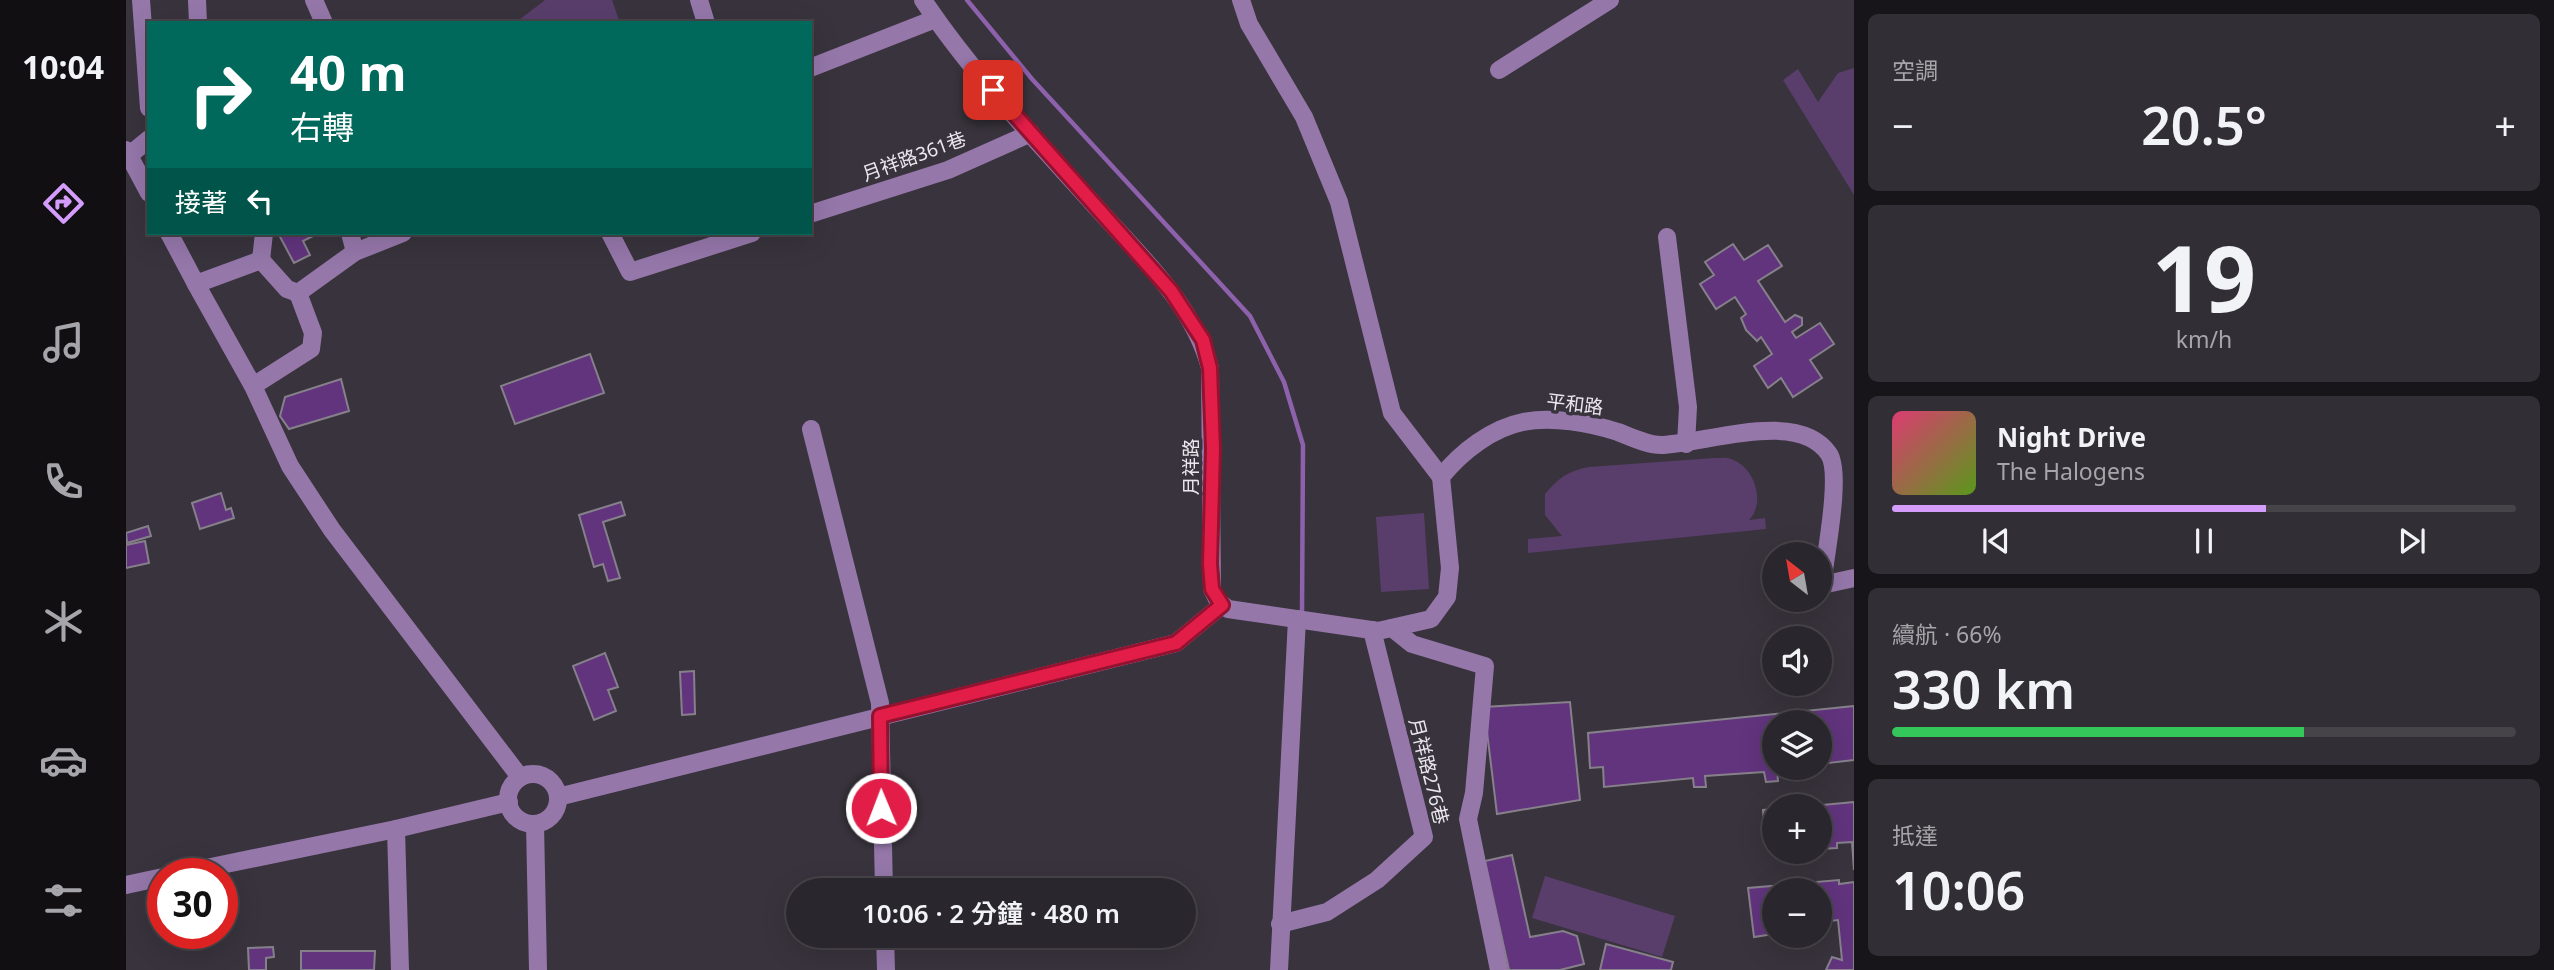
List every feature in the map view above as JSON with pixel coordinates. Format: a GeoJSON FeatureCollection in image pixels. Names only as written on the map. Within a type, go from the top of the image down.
{"type":"FeatureCollection","features":[{"type":"Feature","properties":{"kind":"street"},"geometry":{"type":"LineString","coordinates":[[141,0],[147,81]]}},
{"type":"Feature","properties":{"kind":"street"},"geometry":{"type":"LineString","coordinates":[[197,0],[198,21]]}},
{"type":"Feature","properties":{"kind":"street"},"geometry":{"type":"LineString","coordinates":[[314,0],[323,21]]}},
{"type":"Feature","properties":{"kind":"street"},"geometry":{"type":"LineString","coordinates":[[699,0],[705,21]]}},
{"type":"Feature","properties":{"kind":"street","name":"月祥路"},"geometry":{"type":"LineString","coordinates":[[923,0],[935,19],[1031,133],[1171,291],[1203,340],[1210,368],[1211,577],[1212,589],[1222,605]]}},
{"type":"Feature","properties":{"kind":"street"},"geometry":{"type":"LineString","coordinates":[[558,797],[1176,643],[1222,605],[1234,612],[1372,630],[1431,619],[1447,597],[1450,568],[1441,477],[1392,413],[1339,202],[1304,117],[1248,24],[1241,0]]}},
{"type":"Feature","properties":{"kind":"street"},"geometry":{"type":"LineString","coordinates":[[1499,70],[1610,0]]}},
{"type":"Feature","properties":{"kind":"street"},"geometry":{"type":"LineString","coordinates":[[812,67],[935,19]]}},
{"type":"Feature","properties":{"kind":"street","name":"月祥路361巷"},"geometry":{"type":"LineString","coordinates":[[812,213],[948,170],[1031,133]]}},
{"type":"Feature","properties":{"kind":"street"},"geometry":{"type":"LineString","coordinates":[[147,140],[127,155],[147,190]]}},
{"type":"Feature","properties":{"kind":"street"},"geometry":{"type":"LineString","coordinates":[[170,235],[253,386],[290,466],[332,530],[520,777]]}},
{"type":"Feature","properties":{"kind":"street"},"geometry":{"type":"LineString","coordinates":[[264,235],[261,260],[286,289],[298,293]]}},
{"type":"Feature","properties":{"kind":"street"},"geometry":{"type":"LineString","coordinates":[[351,235],[355,252]]}},
{"type":"Feature","properties":{"kind":"street"},"geometry":{"type":"LineString","coordinates":[[298,293],[355,252],[398,235]]}},
{"type":"Feature","properties":{"kind":"street"},"geometry":{"type":"LineString","coordinates":[[611,235],[630,272],[746,235]]}},
{"type":"Feature","properties":{"kind":"street"},"geometry":{"type":"LineString","coordinates":[[1667,237],[1688,407],[1686,444]]}},
{"type":"Feature","properties":{"kind":"street"},"geometry":{"type":"LineString","coordinates":[[196,284],[261,260]]}},
{"type":"Feature","properties":{"kind":"street"},"geometry":{"type":"LineString","coordinates":[[253,386],[311,349],[313,333],[298,293]]}},
{"type":"Feature","properties":{"kind":"street","name":"平和路"},"geometry":{"type":"LineString","coordinates":[[1441,477],[1455,459],[1506,426],[1528,421],[1598,426],[1658,446],[1686,444],[1739,433],[1797,432],[1820,443],[1835,465],[1836,483],[1822,585],[1854,578]]}},
{"type":"Feature","properties":{"kind":"street"},"geometry":{"type":"LineString","coordinates":[[811,429],[880,703],[884,878]]}},
{"type":"Feature","properties":{"kind":"street"},"geometry":{"type":"LineString","coordinates":[[1279,970],[1301,619]]}},
{"type":"Feature","properties":{"kind":"street"},"geometry":{"type":"LineString","coordinates":[[1392,628],[1412,644],[1485,666],[1474,793],[1468,819],[1499,970]]}},
{"type":"Feature","properties":{"kind":"street","name":"月祥路276巷"},"geometry":{"type":"LineString","coordinates":[[1284,923],[1327,912],[1377,880],[1423,838],[1372,630]]}},
{"type":"Feature","properties":{"kind":"street"},"geometry":{"type":"LineString","coordinates":[[540,774],[556,786],[559,806],[547,822],[527,825],[510,813],[508,793],[520,777],[540,774]]}},
{"type":"Feature","properties":{"kind":"street"},"geometry":{"type":"LineString","coordinates":[[238,861],[396,829],[509,802]]}},
{"type":"Feature","properties":{"kind":"street"},"geometry":{"type":"LineString","coordinates":[[535,824],[538,970]]}},
{"type":"Feature","properties":{"kind":"street"},"geometry":{"type":"LineString","coordinates":[[396,829],[400,970]]}},
{"type":"Feature","properties":{"kind":"street"},"geometry":{"type":"LineString","coordinates":[[126,885],[147,880]]}},
{"type":"Feature","properties":{"kind":"street"},"geometry":{"type":"LineString","coordinates":[[885,948],[886,970]]}},
{"type":"Feature","properties":{"kind":"shaded area"},"geometry":{"type":"Polygon","coordinates":[[[545,0],[612,0],[619,21],[518,21],[545,0]]]}},
{"type":"Feature","properties":{"kind":"shaded area"},"geometry":{"type":"Polygon","coordinates":[[[1854,68],[1854,195],[1783,80],[1798,69],[1818,102],[1838,73],[1854,68]]]}},
{"type":"Feature","properties":{"kind":"shaded area"},"geometry":{"type":"Polygon","coordinates":[[[1731,459],[1739,463],[1752,477],[1757,504],[1749,520],[1765,518],[1766,529],[1528,553],[1528,539],[1562,536],[1545,515],[1545,494],[1569,473],[1589,467],[1731,459]]]}},
{"type":"Feature","properties":{"kind":"shaded area"},"geometry":{"type":"Polygon","coordinates":[[[1424,513],[1429,589],[1381,592],[1376,517],[1424,513]]]}},
{"type":"Feature","properties":{"kind":"shaded area"},"geometry":{"type":"Polygon","coordinates":[[[1545,876],[1675,916],[1662,957],[1532,918],[1545,876]]]}},
{"type":"Feature","properties":{"kind":"building"},"geometry":{"type":"Polygon","coordinates":[[[279,235],[315,235],[303,241],[310,255],[294,263],[279,235]]]}},
{"type":"Feature","properties":{"kind":"building"},"geometry":{"type":"Polygon","coordinates":[[[1733,244],[1744,260],[1768,245],[1782,266],[1758,281],[1785,322],[1795,315],[1802,318],[1802,325],[1792,332],[1796,338],[1820,323],[1834,344],[1810,360],[1822,378],[1793,397],[1781,378],[1768,388],[1754,366],[1772,354],[1761,337],[1757,341],[1746,330],[1741,318],[1746,314],[1735,297],[1716,309],[1700,284],[1714,275],[1705,262],[1733,244]]]}},
{"type":"Feature","properties":{"kind":"building"},"geometry":{"type":"Polygon","coordinates":[[[590,354],[604,393],[515,424],[501,386],[590,354]]]}},
{"type":"Feature","properties":{"kind":"building"},"geometry":{"type":"Polygon","coordinates":[[[341,379],[349,411],[289,429],[280,416],[285,397],[341,379]]]}},
{"type":"Feature","properties":{"kind":"building"},"geometry":{"type":"Polygon","coordinates":[[[221,493],[226,510],[231,508],[234,518],[200,529],[192,503],[221,493]]]}},
{"type":"Feature","properties":{"kind":"building"},"geometry":{"type":"Polygon","coordinates":[[[621,502],[625,515],[603,522],[620,578],[608,581],[603,564],[594,567],[579,515],[621,502]]]}},
{"type":"Feature","properties":{"kind":"building"},"geometry":{"type":"Polygon","coordinates":[[[148,526],[151,536],[127,543],[126,533],[148,526]]]}},
{"type":"Feature","properties":{"kind":"building"},"geometry":{"type":"Polygon","coordinates":[[[145,541],[149,563],[126,568],[126,545],[145,541]]]}},
{"type":"Feature","properties":{"kind":"building"},"geometry":{"type":"Polygon","coordinates":[[[605,653],[618,687],[608,690],[616,711],[594,720],[573,666],[605,653]]]}},
{"type":"Feature","properties":{"kind":"building"},"geometry":{"type":"Polygon","coordinates":[[[694,671],[695,714],[682,715],[680,672],[694,671]]]}},
{"type":"Feature","properties":{"kind":"building"},"geometry":{"type":"Polygon","coordinates":[[[1570,702],[1580,800],[1497,814],[1484,707],[1570,702]]]}},
{"type":"Feature","properties":{"kind":"building"},"geometry":{"type":"Polygon","coordinates":[[[1854,706],[1854,760],[1832,763],[1832,710],[1815,710],[1854,706]]]}},
{"type":"Feature","properties":{"kind":"building"},"geometry":{"type":"Polygon","coordinates":[[[1762,715],[1762,772],[1705,776],[1706,787],[1694,787],[1693,778],[1604,787],[1603,767],[1590,768],[1588,733],[1762,715]]]}},
{"type":"Feature","properties":{"kind":"building"},"geometry":{"type":"Polygon","coordinates":[[[1854,802],[1854,870],[1852,842],[1837,843],[1837,848],[1832,848],[1832,804],[1854,802]]]}},
{"type":"Feature","properties":{"kind":"building"},"geometry":{"type":"Polygon","coordinates":[[[1512,855],[1530,937],[1563,931],[1577,936],[1584,964],[1560,970],[1509,970],[1485,861],[1512,855]]]}},
{"type":"Feature","properties":{"kind":"building"},"geometry":{"type":"Polygon","coordinates":[[[1839,880],[1839,884],[1854,882],[1854,970],[1826,970],[1832,957],[1842,960],[1838,920],[1832,921],[1832,881],[1839,880]]]}},
{"type":"Feature","properties":{"kind":"building"},"geometry":{"type":"Polygon","coordinates":[[[1762,887],[1762,936],[1754,937],[1748,888],[1762,887]]]}},
{"type":"Feature","properties":{"kind":"building"},"geometry":{"type":"Polygon","coordinates":[[[1606,944],[1673,962],[1671,970],[1600,970],[1606,944]]]}},
{"type":"Feature","properties":{"kind":"building"},"geometry":{"type":"Polygon","coordinates":[[[273,947],[274,957],[266,958],[266,970],[249,970],[248,948],[273,947]]]}},
{"type":"Feature","properties":{"kind":"building"},"geometry":{"type":"Polygon","coordinates":[[[301,951],[375,951],[374,970],[301,970],[301,951]]]}},
{"type":"Feature","properties":{"kind":"waterway"},"geometry":{"type":"LineString","coordinates":[[967,0],[1032,79],[1250,316],[1284,382],[1303,445],[1302,616]]}},
{"type":"Feature","properties":{"kind":"route"},"geometry":{"type":"LineString","coordinates":[[881,808],[880,716],[1176,643],[1222,605],[1212,589],[1210,564],[1213,449],[1210,368],[1203,340],[1171,291],[993,90]]}}]}
